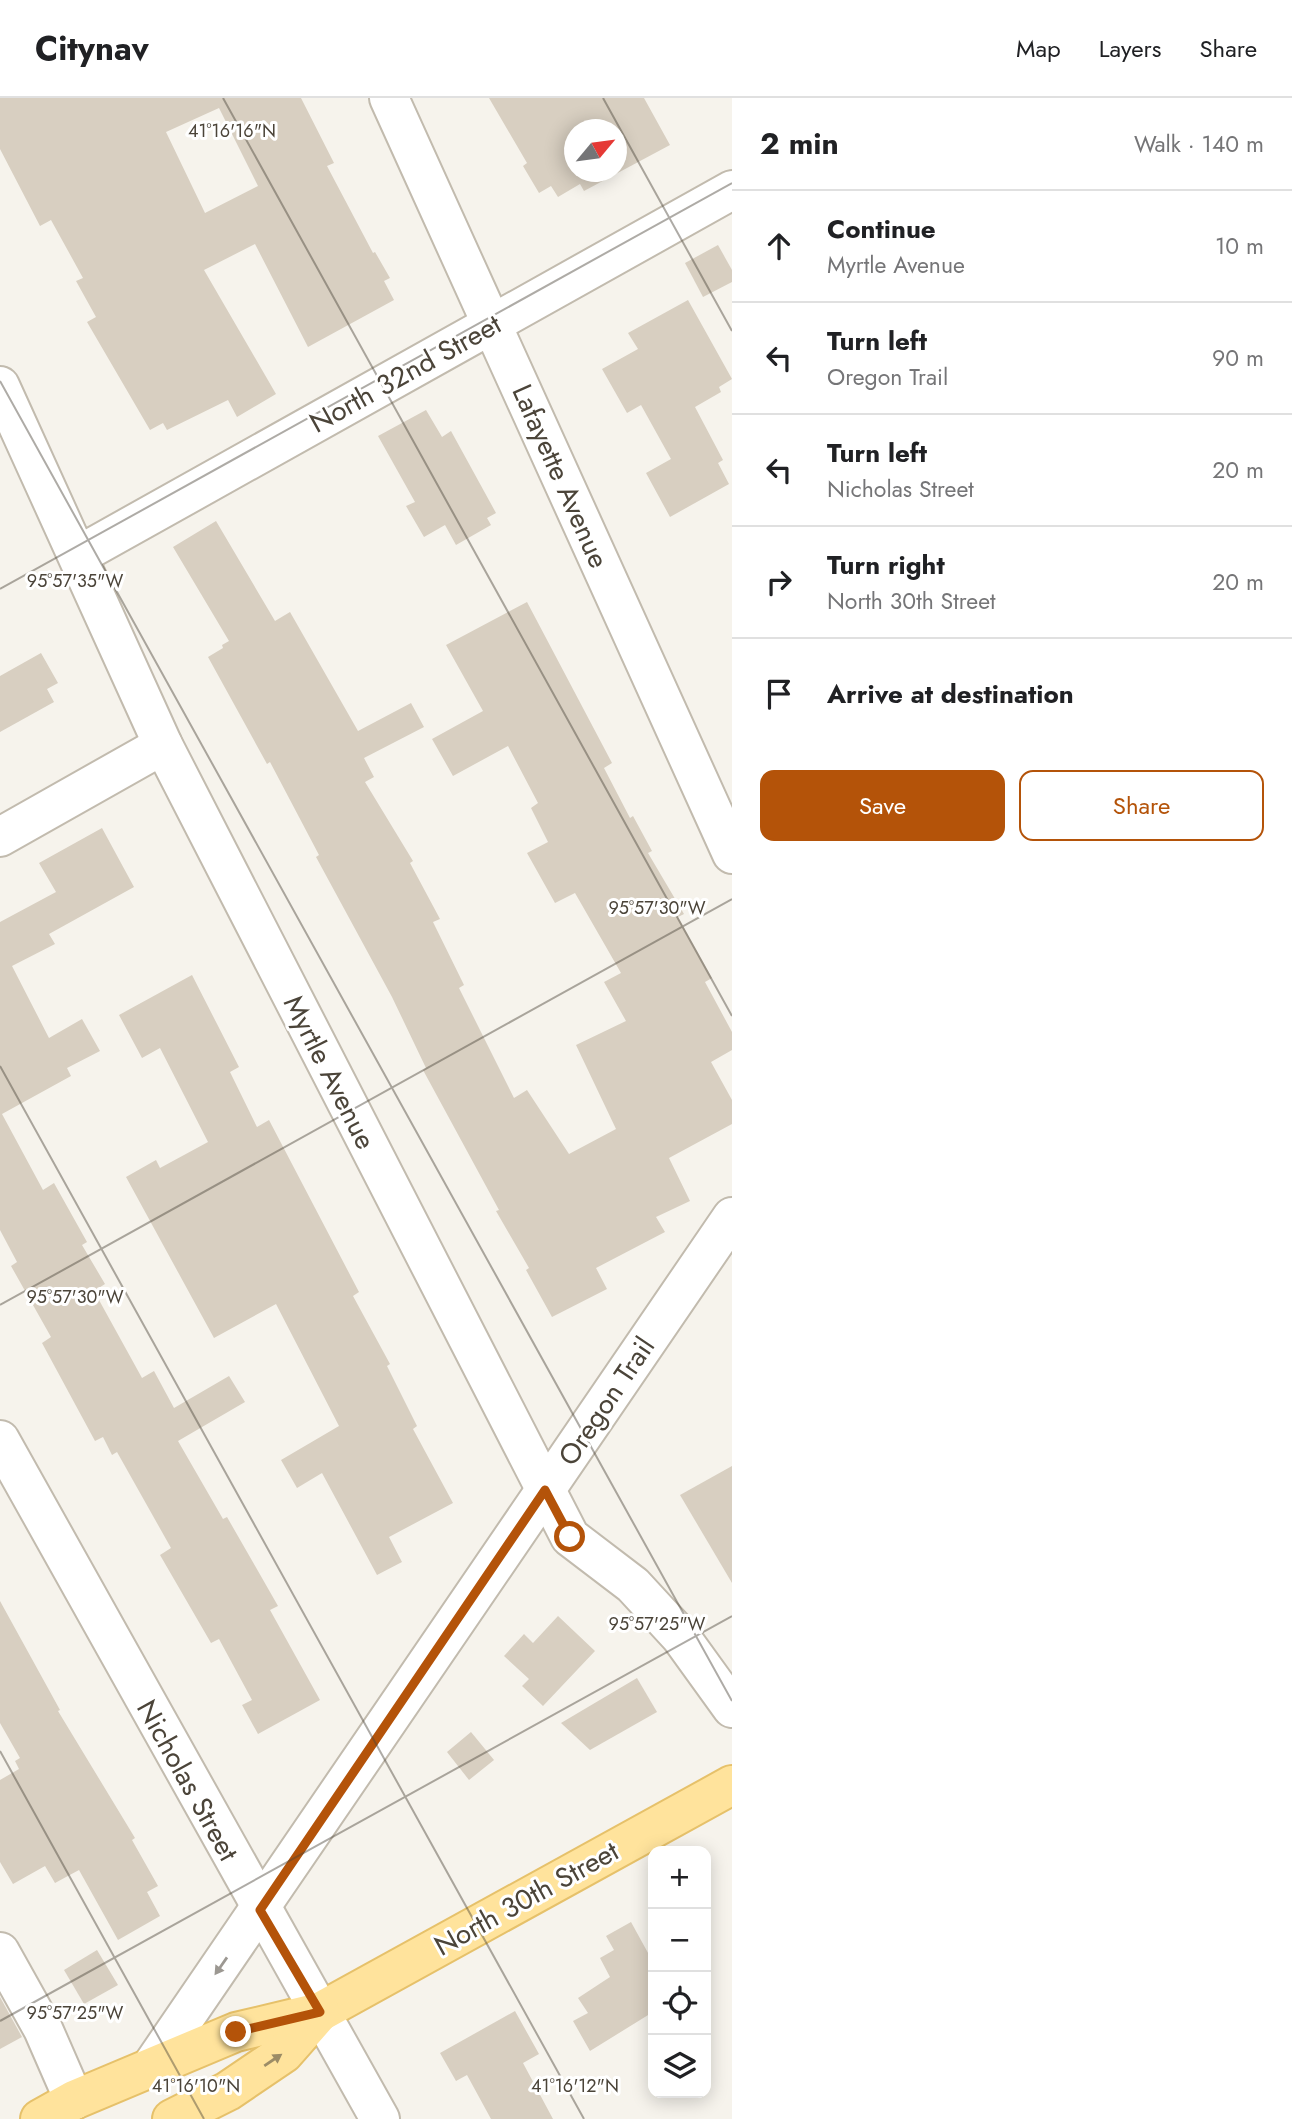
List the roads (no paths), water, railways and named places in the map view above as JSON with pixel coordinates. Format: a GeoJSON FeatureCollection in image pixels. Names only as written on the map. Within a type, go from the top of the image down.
{"type":"FeatureCollection","features":[{"type":"Feature","properties":{"kind":"main road","name":"North 30th Street"},"geometry":{"type":"LineString","coordinates":[[40,2119],[75,2100],[236,2032],[320,2012],[732,1785]]}},
{"type":"Feature","properties":{"kind":"main road","name":"North 30th Street"},"geometry":{"type":"LineString","coordinates":[[172,2119],[228,2091],[284,2053],[320,2012]]}},
{"type":"Feature","properties":{"kind":"street","name":"Lafayette Avenue"},"geometry":{"type":"LineString","coordinates":[[388,98],[732,854]]}},
{"type":"Feature","properties":{"kind":"street","name":"North 32nd Street"},"geometry":{"type":"LineString","coordinates":[[79,555],[732,190]]}},
{"type":"Feature","properties":{"kind":"street","name":"Myrtle Avenue"},"geometry":{"type":"LineString","coordinates":[[0,386],[163,745],[570,1537],[633,1585],[680,1636],[732,1709]]}},
{"type":"Feature","properties":{"kind":"street"},"geometry":{"type":"LineString","coordinates":[[0,837],[163,745]]}},
{"type":"Feature","properties":{"kind":"street","name":"Oregon Trail"},"geometry":{"type":"LineString","coordinates":[[149,2070],[732,1217]]}},
{"type":"Feature","properties":{"kind":"street","name":"Nicholas Street"},"geometry":{"type":"LineString","coordinates":[[0,1440],[260,1910],[380,2119]]}},
{"type":"Feature","properties":{"kind":"street"},"geometry":{"type":"LineString","coordinates":[[0,1952],[43,2029],[75,2100]]}}]}
